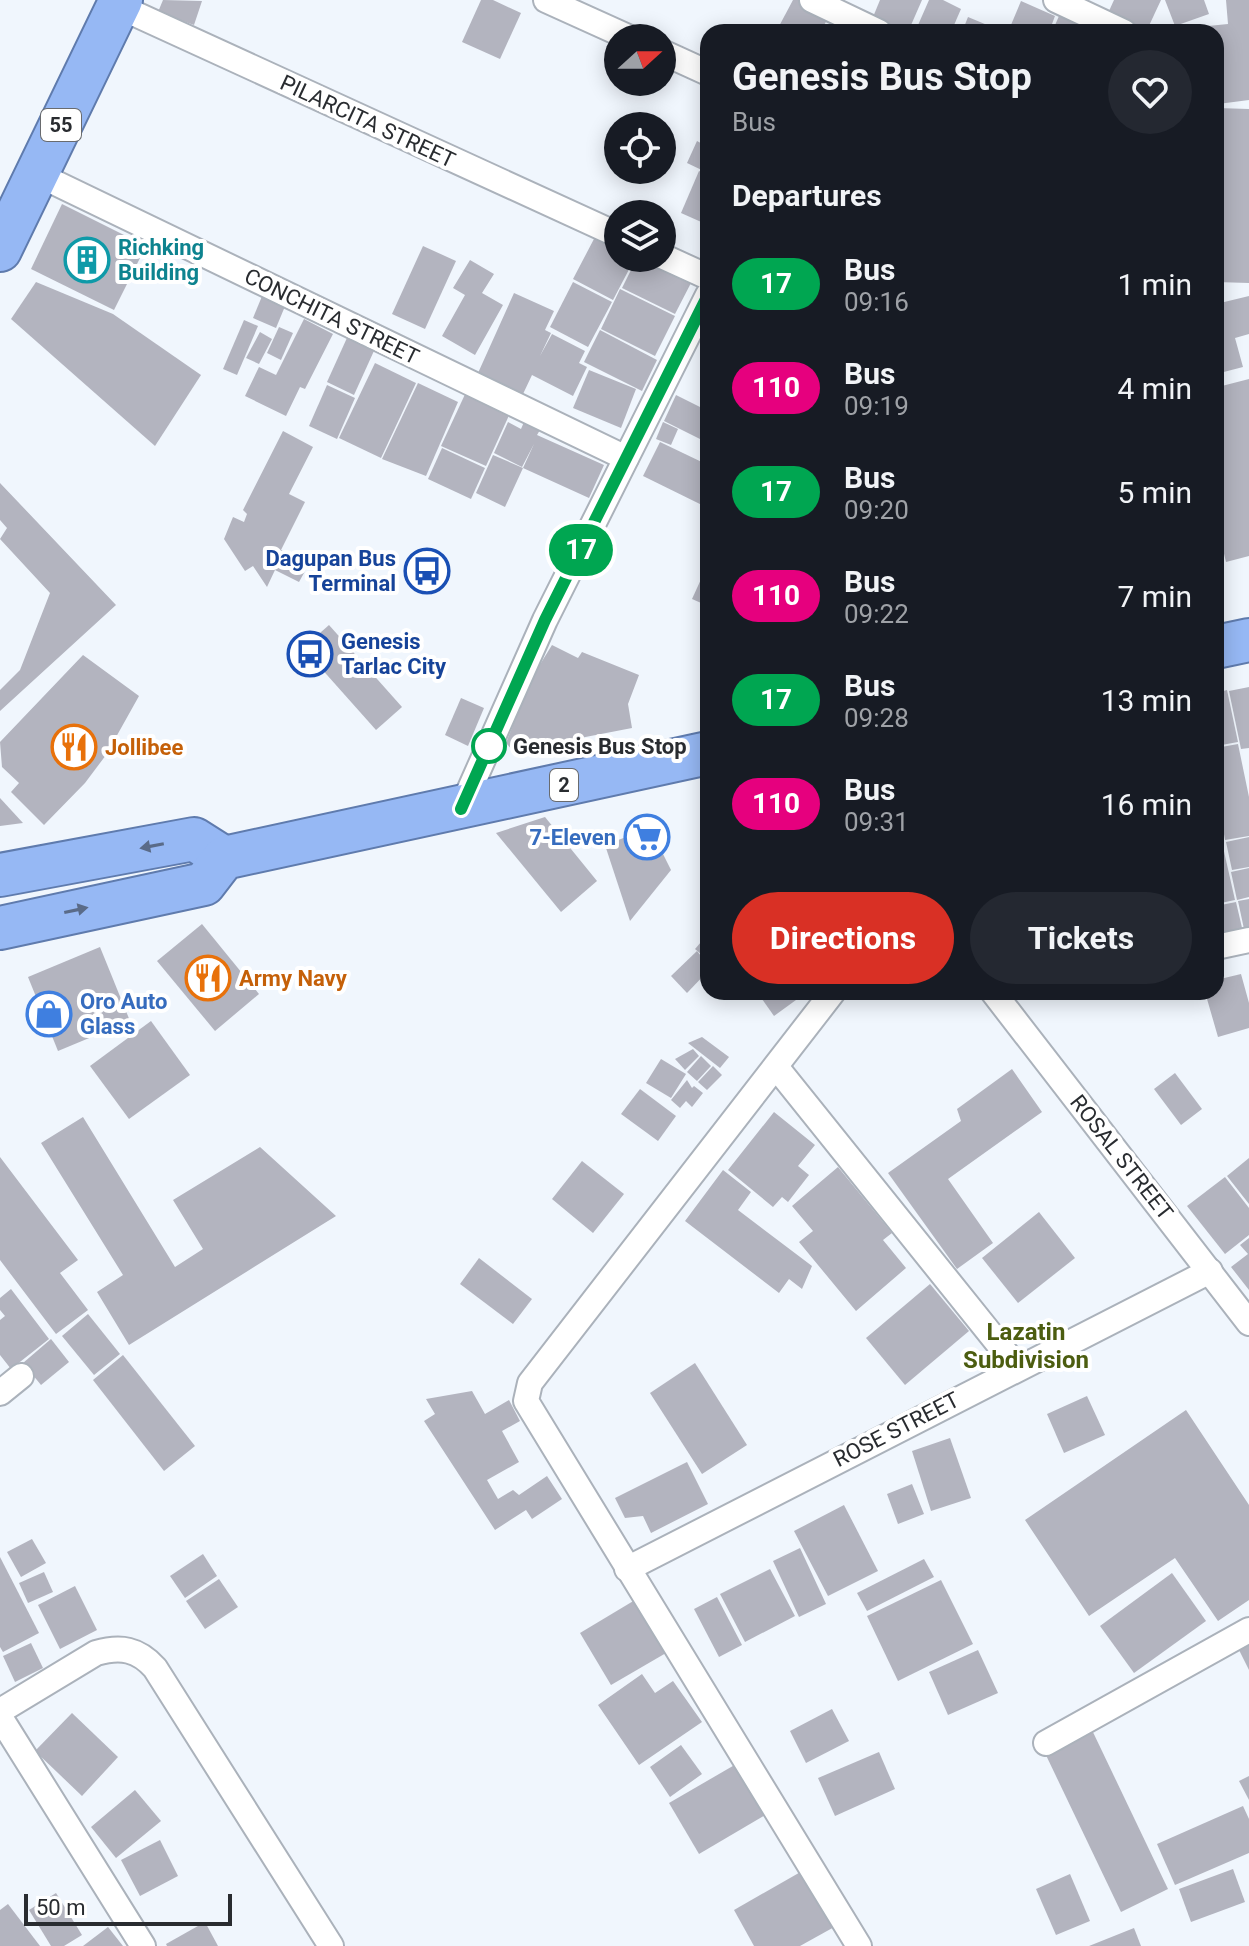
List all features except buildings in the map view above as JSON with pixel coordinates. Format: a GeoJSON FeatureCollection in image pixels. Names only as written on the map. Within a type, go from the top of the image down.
{"type":"FeatureCollection","features":[{"type":"Feature","properties":{"kind":"highway","name":"55"},"geometry":{"type":"LineString","coordinates":[[2,240],[120,3]]}},
{"type":"Feature","properties":{"kind":"highway"},"geometry":{"type":"LineString","coordinates":[[1224,645],[1249,640]]}},
{"type":"Feature","properties":{"kind":"highway","name":"2"},"geometry":{"type":"LineString","coordinates":[[224,858],[700,755]]}},
{"type":"Feature","properties":{"kind":"highway"},"geometry":{"type":"LineString","coordinates":[[0,875],[194,839],[224,858],[204,884],[0,928]]}},
{"type":"Feature","properties":{"kind":"street"},"geometry":{"type":"LineString","coordinates":[[546,0],[604,26]]}},
{"type":"Feature","properties":{"kind":"street"},"geometry":{"type":"LineString","coordinates":[[812,0],[852,17]]}},
{"type":"Feature","properties":{"kind":"street"},"geometry":{"type":"LineString","coordinates":[[1056,0],[1107,24]]}},
{"type":"Feature","properties":{"kind":"street","name":"PILARCITA STREET"},"geometry":{"type":"LineString","coordinates":[[120,3],[604,228]]}},
{"type":"Feature","properties":{"kind":"street"},"geometry":{"type":"LineString","coordinates":[[676,58],[700,69]]}},
{"type":"Feature","properties":{"kind":"street","name":"CONCHITA STREET"},"geometry":{"type":"LineString","coordinates":[[37,174],[626,458]]}},
{"type":"Feature","properties":{"kind":"street"},"geometry":{"type":"LineString","coordinates":[[676,262],[700,273]]}},
{"type":"Feature","properties":{"kind":"street"},"geometry":{"type":"LineString","coordinates":[[461,809],[545,620],[700,311]]}},
{"type":"Feature","properties":{"kind":"street"},"geometry":{"type":"LineString","coordinates":[[1224,945],[1249,940]]}},
{"type":"Feature","properties":{"kind":"street"},"geometry":{"type":"LineString","coordinates":[[827,1000],[530,1383],[526,1401],[859,1946]]}},
{"type":"Feature","properties":{"kind":"street","name":"ROSAL STREET"},"geometry":{"type":"LineString","coordinates":[[999,1000],[1249,1323]]}},
{"type":"Feature","properties":{"kind":"street"},"geometry":{"type":"LineString","coordinates":[[777,1068],[1017,1367]]}},
{"type":"Feature","properties":{"kind":"street","name":"ROSE STREET"},"geometry":{"type":"LineString","coordinates":[[627,1569],[1210,1271]]}},
{"type":"Feature","properties":{"kind":"street"},"geometry":{"type":"LineString","coordinates":[[0,1393],[21,1376]]}},
{"type":"Feature","properties":{"kind":"street"},"geometry":{"type":"LineString","coordinates":[[1046,1743],[1249,1630]]}},
{"type":"Feature","properties":{"kind":"street"},"geometry":{"type":"LineString","coordinates":[[0,1711],[96,1653],[112,1648],[143,1654],[155,1668],[331,1946]]}},
{"type":"Feature","properties":{"kind":"street"},"geometry":{"type":"LineString","coordinates":[[0,1717],[143,1946]]}},
{"type":"Feature","properties":{"kind":"bus line","name":"17"},"geometry":{"type":"LineString","coordinates":[[461,809],[545,620],[700,311]]}},
{"type":"Feature","properties":{"kind":"place","name":"Richking Building"},"geometry":{"type":"Point","coordinates":[87,260]}},
{"type":"Feature","properties":{"kind":"place","name":"Dagupan Bus Terminal"},"geometry":{"type":"Point","coordinates":[427,571]}},
{"type":"Feature","properties":{"kind":"place","name":"Genesis Tarlac City"},"geometry":{"type":"Point","coordinates":[310,654]}},
{"type":"Feature","properties":{"kind":"place","name":"Genesis Bus Stop"},"geometry":{"type":"Point","coordinates":[489,746]}},
{"type":"Feature","properties":{"kind":"place","name":"Jollibee"},"geometry":{"type":"Point","coordinates":[74,747]}},
{"type":"Feature","properties":{"kind":"place","name":"7-Eleven"},"geometry":{"type":"Point","coordinates":[647,837]}},
{"type":"Feature","properties":{"kind":"place","name":"Army Navy"},"geometry":{"type":"Point","coordinates":[208,978]}},
{"type":"Feature","properties":{"kind":"place","name":"Oro Auto Glass"},"geometry":{"type":"Point","coordinates":[49,1014]}},
{"type":"Feature","properties":{"kind":"district","name":"Lazatin Subdivision"},"geometry":{"type":"Point","coordinates":[1026,1346]}}]}
